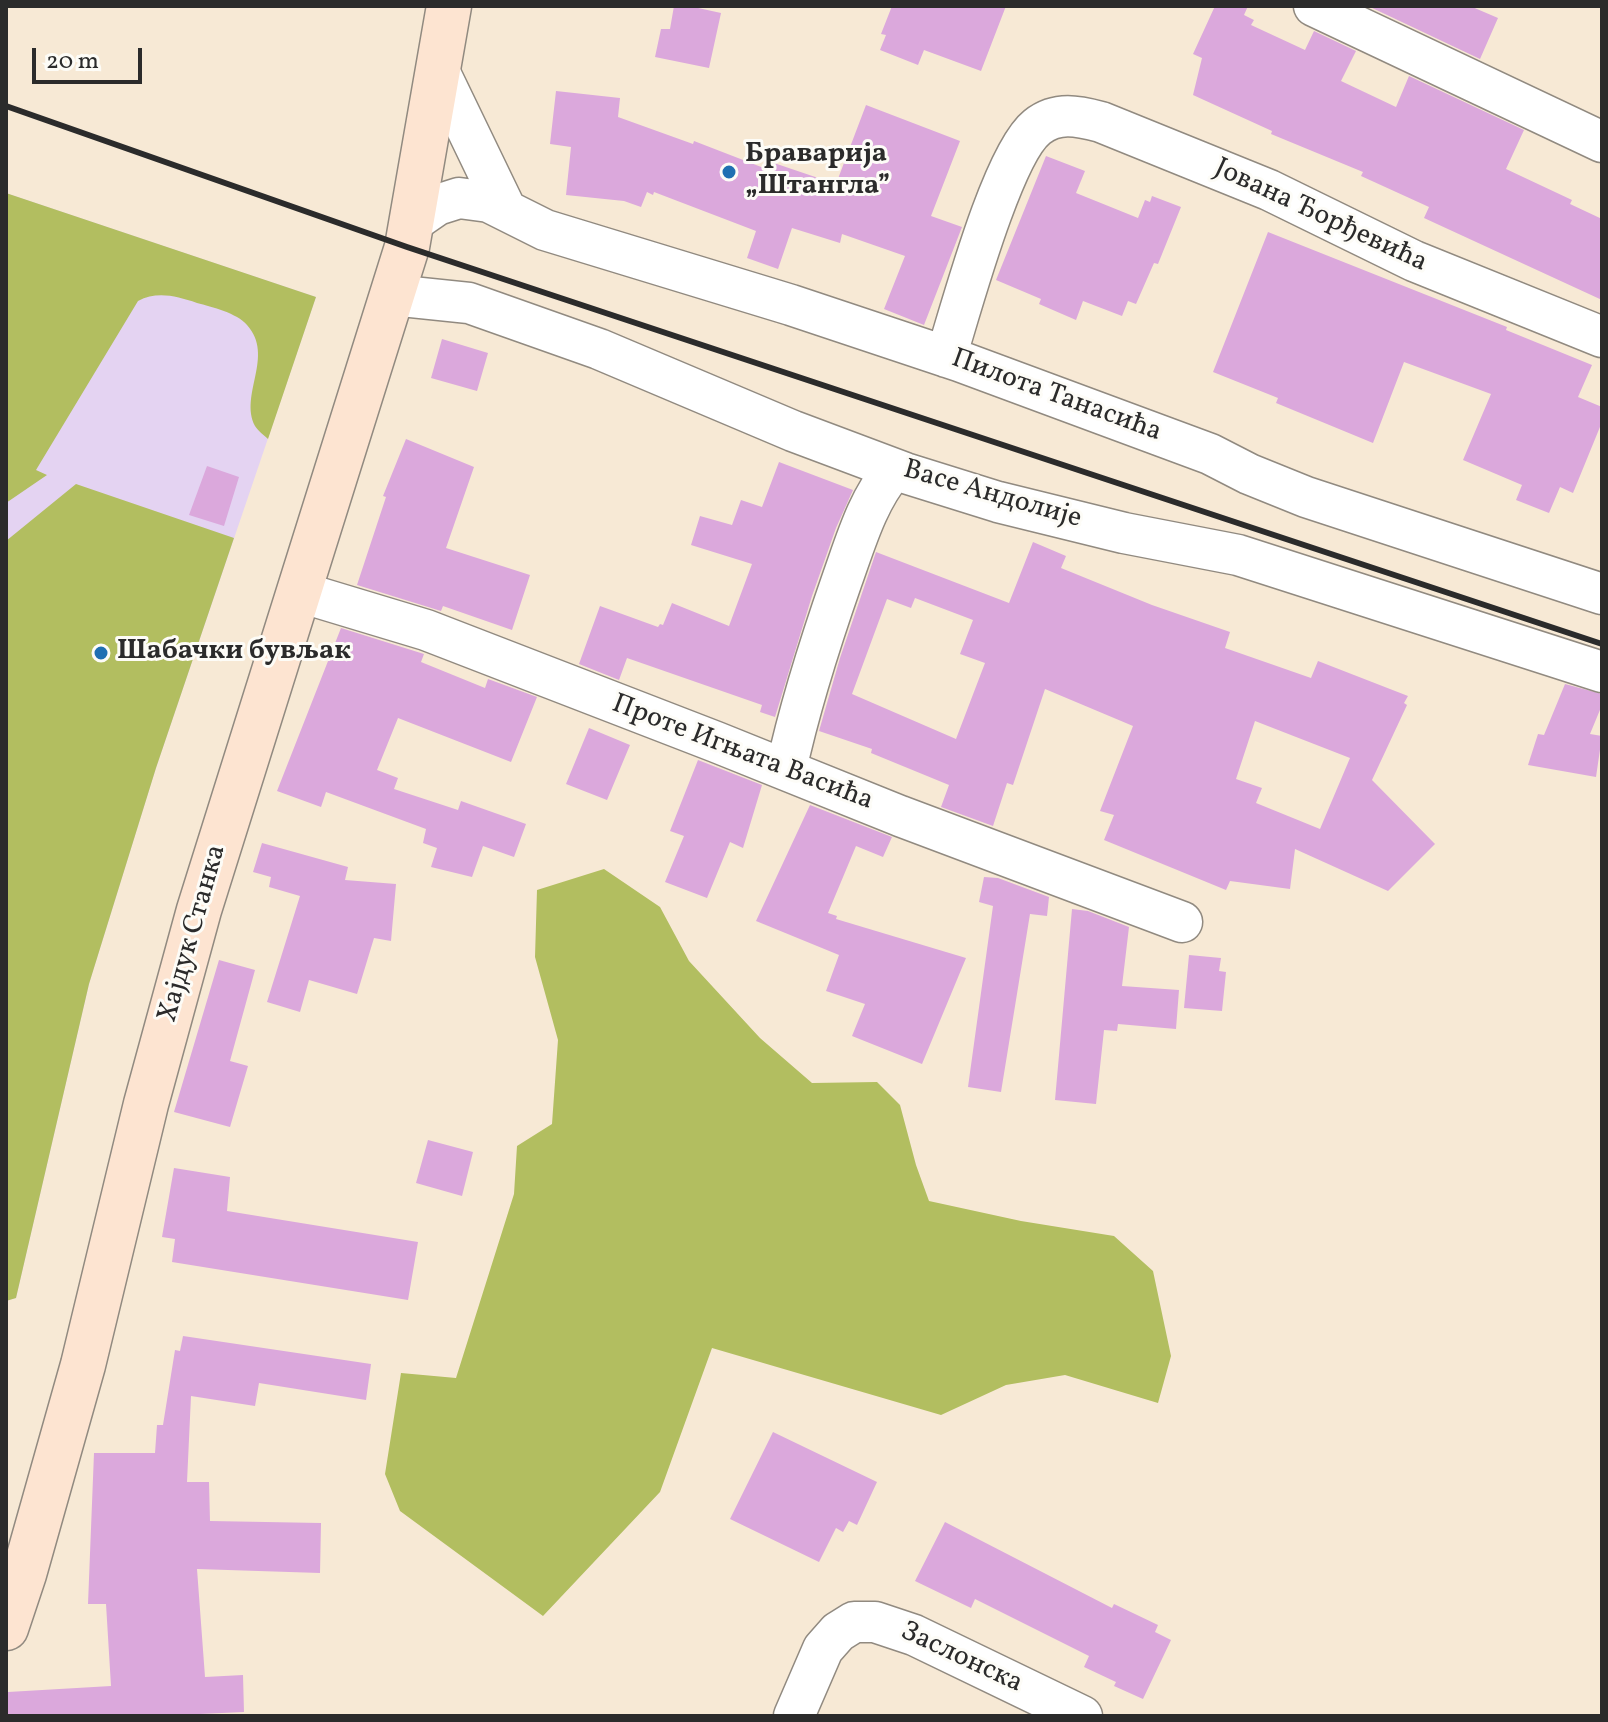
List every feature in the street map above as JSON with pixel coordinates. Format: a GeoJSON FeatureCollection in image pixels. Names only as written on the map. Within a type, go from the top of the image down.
{"type":"FeatureCollection","features":[{"type":"Feature","properties":{"kind":"street","name":"Хајдук Станка"},"geometry":{"type":"LineString","coordinates":[[6,1628],[83,1365],[146,1104],[199,910],[409,235],[449,6]]}},
{"type":"Feature","properties":{"kind":"street"},"geometry":{"type":"LineString","coordinates":[[1314,6],[1602,142]]}},
{"type":"Feature","properties":{"kind":"street"},"geometry":{"type":"LineString","coordinates":[[438,69],[506,210]]}},
{"type":"Feature","properties":{"kind":"street","name":"Јована Ђорђевића"},"geometry":{"type":"LineString","coordinates":[[946,357],[990,219],[1022,144],[1037,127],[1058,116],[1075,115],[1101,122],[1269,190],[1414,261],[1602,337]]}},
{"type":"Feature","properties":{"kind":"street","name":"Пилота Танасића"},"geometry":{"type":"LineString","coordinates":[[409,235],[437,205],[459,198],[489,202],[545,230],[791,305],[946,357],[1144,428],[1306,497],[1602,594]]}},
{"type":"Feature","properties":{"kind":"street","name":"Васе Андолије"},"geometry":{"type":"LineString","coordinates":[[392,295],[469,303],[599,349],[793,431],[894,469],[998,502],[1124,533],[1238,555],[1602,672]]}},
{"type":"Feature","properties":{"kind":"street"},"geometry":{"type":"LineString","coordinates":[[786,770],[800,706],[856,540],[872,500],[894,469]]}},
{"type":"Feature","properties":{"kind":"street","name":"Проте Игњата Васића"},"geometry":{"type":"LineString","coordinates":[[300,592],[426,630],[900,816],[1182,922]]}},
{"type":"Feature","properties":{"kind":"street","name":"Заслонска"},"geometry":{"type":"LineString","coordinates":[[794,1716],[823,1649],[838,1632],[854,1622],[875,1622],[914,1635],[1082,1716]]}},
{"type":"Feature","properties":{"kind":"shaded area","name":"Шабачки бувљак"},"geometry":{"type":"Polygon","coordinates":[[[6,193],[316,297],[156,768],[89,984],[16,1298],[6,1301],[6,193]]]}},
{"type":"Feature","properties":{"kind":"green space"},"geometry":{"type":"Polygon","coordinates":[[[6,193],[316,297],[268,439],[255,426],[251,414],[258,350],[255,337],[247,325],[217,309],[174,297],[152,296],[138,301],[36,470],[47,475],[6,503],[6,193]]]}},
{"type":"Feature","properties":{"kind":"green space"},"geometry":{"type":"Polygon","coordinates":[[[76,484],[234,538],[156,768],[89,984],[16,1298],[6,1301],[6,541],[76,484]]]}},
{"type":"Feature","properties":{"kind":"green space"},"geometry":{"type":"Polygon","coordinates":[[[604,869],[660,907],[689,961],[760,1038],[812,1083],[877,1082],[900,1105],[929,1201],[1021,1221],[1114,1236],[1153,1271],[1171,1356],[1158,1403],[1065,1375],[1006,1385],[941,1415],[712,1348],[660,1492],[543,1616],[400,1511],[385,1474],[401,1373],[456,1378],[514,1194],[517,1146],[552,1124],[558,1040],[535,957],[537,890],[604,869]]]}},
{"type":"Feature","properties":{"kind":"building"},"geometry":{"type":"Polygon","coordinates":[[[674,6],[721,13],[709,68],[655,57],[661,29],[670,29],[674,6]]]}},
{"type":"Feature","properties":{"kind":"building"},"geometry":{"type":"Polygon","coordinates":[[[892,6],[1006,6],[981,71],[924,50],[918,65],[880,50],[886,35],[881,34],[892,6]]]}},
{"type":"Feature","properties":{"kind":"building"},"geometry":{"type":"Polygon","coordinates":[[[1215,6],[1248,6],[1244,15],[1254,20],[1251,25],[1305,50],[1314,31],[1356,51],[1341,81],[1396,107],[1409,76],[1524,130],[1506,169],[1572,200],[1570,204],[1602,219],[1602,300],[1424,218],[1429,207],[1361,176],[1363,172],[1271,134],[1272,131],[1193,95],[1202,58],[1193,54],[1215,6]]]}},
{"type":"Feature","properties":{"kind":"building"},"geometry":{"type":"Polygon","coordinates":[[[1368,6],[1470,6],[1498,18],[1480,59],[1368,6]]]}},
{"type":"Feature","properties":{"kind":"building"},"geometry":{"type":"Polygon","coordinates":[[[556,91],[620,98],[618,117],[693,144],[694,141],[769,170],[771,162],[836,184],[866,105],[960,141],[931,216],[962,227],[924,325],[884,309],[905,256],[842,234],[840,243],[792,228],[778,269],[747,258],[756,231],[654,192],[653,195],[647,192],[641,207],[624,201],[566,195],[571,147],[550,144],[556,91]]]}},
{"type":"Feature","properties":{"kind":"building"},"geometry":{"type":"Polygon","coordinates":[[[1046,156],[1085,171],[1076,193],[1138,218],[1145,200],[1150,202],[1152,196],[1181,207],[1158,264],[1154,263],[1136,304],[1128,301],[1122,316],[1083,301],[1076,320],[1039,304],[1041,299],[996,280],[1046,156]]]}},
{"type":"Feature","properties":{"kind":"building"},"geometry":{"type":"Polygon","coordinates":[[[1268,232],[1507,327],[1506,330],[1592,365],[1578,397],[1602,407],[1602,422],[1573,493],[1560,487],[1549,513],[1516,500],[1522,485],[1463,460],[1491,394],[1404,362],[1373,443],[1276,403],[1278,398],[1213,372],[1268,232]]]}},
{"type":"Feature","properties":{"kind":"building"},"geometry":{"type":"Polygon","coordinates":[[[442,339],[488,353],[477,391],[431,378],[442,339]]]}},
{"type":"Feature","properties":{"kind":"building"},"geometry":{"type":"Polygon","coordinates":[[[406,439],[474,467],[446,548],[530,575],[512,630],[443,606],[441,611],[357,585],[386,497],[383,496],[406,439]]]}},
{"type":"Feature","properties":{"kind":"building"},"geometry":{"type":"Polygon","coordinates":[[[779,462],[853,490],[812,596],[775,717],[760,712],[762,705],[627,658],[619,680],[579,664],[600,606],[658,627],[663,625],[672,603],[729,626],[752,564],[691,545],[700,516],[732,525],[741,500],[762,507],[779,462]]]}},
{"type":"Feature","properties":{"kind":"building"},"geometry":{"type":"Polygon","coordinates":[[[207,466],[239,477],[224,526],[189,515],[207,466]]]}},
{"type":"Feature","properties":{"kind":"building"},"geometry":{"type":"Polygon","coordinates":[[[1033,542],[1066,556],[1061,568],[1230,632],[1225,648],[1311,678],[1318,661],[1408,696],[1404,703],[1407,705],[1372,780],[1435,844],[1388,891],[1295,849],[1290,889],[1230,881],[1226,890],[1104,840],[1114,815],[1100,811],[1133,726],[1045,689],[1013,785],[1007,783],[993,826],[941,807],[949,785],[871,753],[872,749],[819,731],[876,552],[1009,603],[1033,542]],[[915,598],[911,608],[887,599],[852,694],[956,739],[985,663],[960,654],[973,620],[915,598]],[[1255,721],[1236,779],[1262,788],[1256,803],[1320,829],[1350,758],[1255,721]]]}},
{"type":"Feature","properties":{"kind":"building"},"geometry":{"type":"Polygon","coordinates":[[[341,628],[424,654],[421,662],[485,688],[488,679],[537,697],[511,762],[398,718],[377,770],[398,778],[394,789],[458,810],[461,801],[526,824],[514,857],[483,846],[472,877],[431,867],[437,848],[423,843],[426,829],[326,792],[321,807],[277,791],[341,628]]]}},
{"type":"Feature","properties":{"kind":"building"},"geometry":{"type":"Polygon","coordinates":[[[1565,684],[1602,694],[1602,705],[1590,734],[1602,736],[1596,777],[1528,765],[1538,734],[1544,735],[1565,684]]]}},
{"type":"Feature","properties":{"kind":"building"},"geometry":{"type":"Polygon","coordinates":[[[589,728],[630,745],[607,800],[566,784],[589,728]]]}},
{"type":"Feature","properties":{"kind":"building"},"geometry":{"type":"Polygon","coordinates":[[[698,760],[762,785],[743,848],[730,842],[707,898],[665,882],[684,836],[670,831],[698,760]]]}},
{"type":"Feature","properties":{"kind":"building"},"geometry":{"type":"Polygon","coordinates":[[[810,805],[892,837],[883,857],[856,846],[828,913],[837,916],[836,919],[966,958],[922,1064],[852,1036],[865,1004],[826,991],[839,955],[756,921],[810,805]]]}},
{"type":"Feature","properties":{"kind":"building"},"geometry":{"type":"Polygon","coordinates":[[[262,843],[348,867],[345,880],[396,884],[391,941],[374,938],[357,994],[309,980],[300,1012],[267,1002],[300,896],[269,887],[271,877],[253,872],[262,843]]]}},
{"type":"Feature","properties":{"kind":"building"},"geometry":{"type":"Polygon","coordinates":[[[984,877],[998,878],[1049,897],[1047,916],[1030,914],[1001,1092],[968,1087],[993,906],[979,902],[984,877]]]}},
{"type":"Feature","properties":{"kind":"building"},"geometry":{"type":"Polygon","coordinates":[[[1072,909],[1088,911],[1129,927],[1122,986],[1179,990],[1176,1029],[1118,1024],[1117,1031],[1104,1030],[1096,1104],[1055,1100],[1072,909]]]}},
{"type":"Feature","properties":{"kind":"building"},"geometry":{"type":"Polygon","coordinates":[[[1189,955],[1221,958],[1219,971],[1226,972],[1222,1011],[1184,1008],[1189,955]]]}},
{"type":"Feature","properties":{"kind":"building"},"geometry":{"type":"Polygon","coordinates":[[[219,960],[255,970],[230,1061],[248,1066],[230,1127],[174,1112],[219,960]]]}},
{"type":"Feature","properties":{"kind":"building"},"geometry":{"type":"Polygon","coordinates":[[[428,1140],[473,1152],[462,1196],[416,1183],[428,1140]]]}},
{"type":"Feature","properties":{"kind":"building"},"geometry":{"type":"Polygon","coordinates":[[[174,1168],[230,1177],[227,1211],[418,1242],[408,1300],[172,1262],[175,1239],[162,1237],[174,1168]]]}},
{"type":"Feature","properties":{"kind":"building"},"geometry":{"type":"Polygon","coordinates":[[[183,1336],[371,1364],[366,1400],[259,1383],[255,1406],[191,1396],[187,1482],[209,1482],[210,1521],[321,1523],[320,1573],[197,1569],[205,1677],[243,1675],[244,1712],[156,1716],[8,1716],[8,1692],[111,1686],[106,1604],[88,1604],[94,1453],[155,1453],[157,1425],[163,1425],[175,1350],[180,1351],[183,1336]]]}},
{"type":"Feature","properties":{"kind":"building"},"geometry":{"type":"Polygon","coordinates":[[[773,1432],[877,1482],[857,1525],[849,1521],[843,1532],[836,1528],[819,1562],[730,1519],[773,1432]]]}},
{"type":"Feature","properties":{"kind":"building"},"geometry":{"type":"Polygon","coordinates":[[[945,1522],[1112,1608],[1114,1604],[1158,1625],[1155,1632],[1171,1640],[1143,1699],[1084,1667],[1089,1656],[975,1599],[971,1608],[915,1581],[945,1522]]]}},
{"type":"Feature","properties":{"kind":"railway"},"geometry":{"type":"LineString","coordinates":[[6,106],[407,247],[1602,644]]}},
{"type":"Feature","properties":{"kind":"place","name":"Браварија „Штангла”"},"geometry":{"type":"Point","coordinates":[729,172]}},
{"type":"Feature","properties":{"kind":"place","name":"Шабачки бувљак"},"geometry":{"type":"Point","coordinates":[101,653]}}]}
